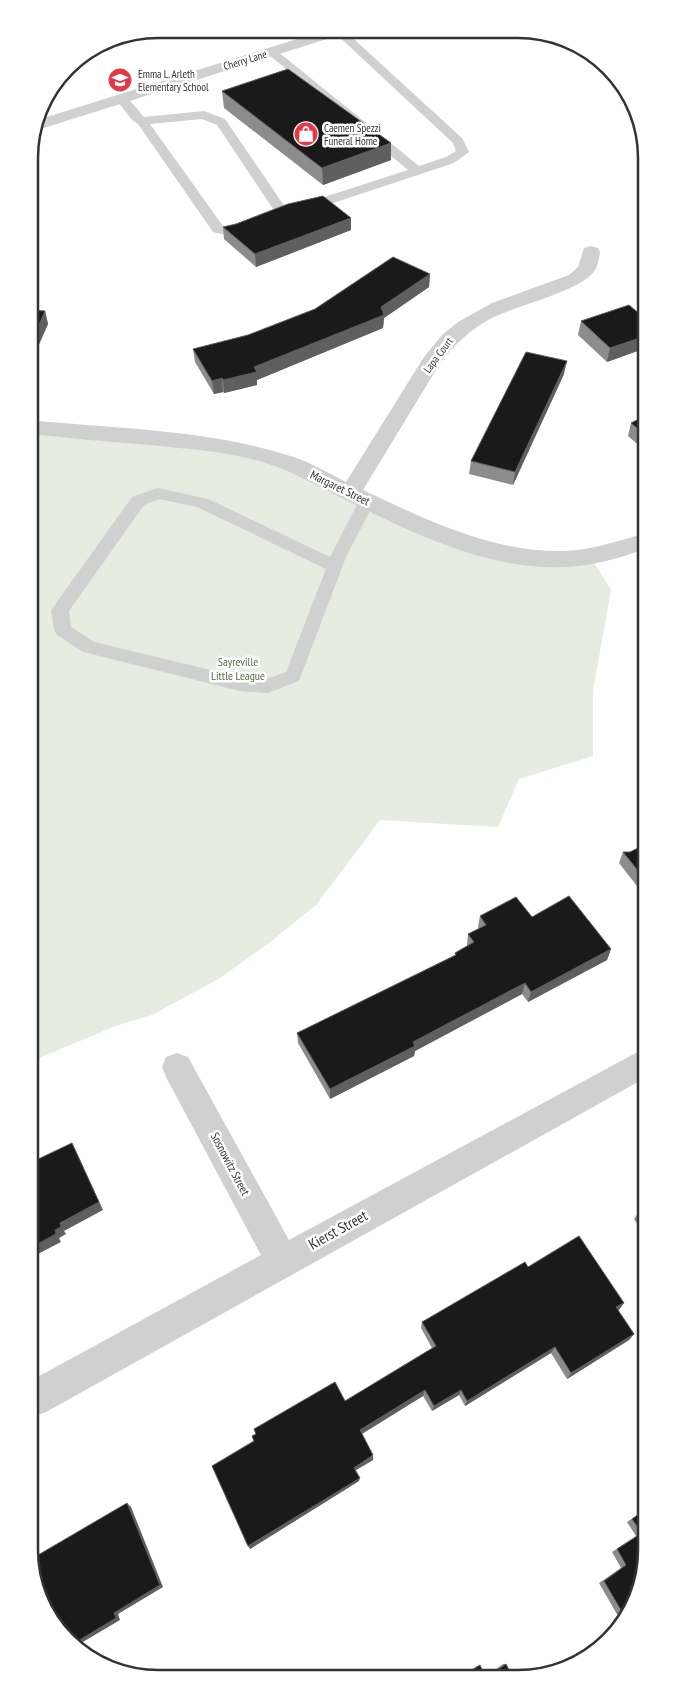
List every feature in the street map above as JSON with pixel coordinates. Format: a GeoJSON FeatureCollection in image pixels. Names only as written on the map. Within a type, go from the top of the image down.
{"type":"FeatureCollection","features":[{"type":"Feature","properties":{"kind":"street","name":"Cherry Lane"},"geometry":{"type":"LineString","coordinates":[[43,124],[315,38]]}},
{"type":"Feature","properties":{"kind":"street","name":"Lapa Court"},"geometry":{"type":"LineString","coordinates":[[359,497],[434,357],[447,341],[465,325],[482,314],[576,279],[587,268],[591,252]]}},
{"type":"Feature","properties":{"kind":"street","name":"Margaret Street"},"geometry":{"type":"LineString","coordinates":[[38,428],[185,441],[252,452],[282,461],[454,539],[479,549],[505,555],[536,558],[590,556],[617,551],[638,544]]}},
{"type":"Feature","properties":{"kind":"street","name":"Sosnowitz Street"},"geometry":{"type":"LineString","coordinates":[[177,1066],[282,1261]]}},
{"type":"Feature","properties":{"kind":"street","name":"Kierst Street"},"geometry":{"type":"LineString","coordinates":[[38,1396],[637,1066]]}},
{"type":"Feature","properties":{"kind":"lane"},"geometry":{"type":"LineString","coordinates":[[142,121],[181,116],[204,116],[221,122],[277,213],[313,205],[417,171],[450,160],[463,152],[458,141],[349,38]]}},
{"type":"Feature","properties":{"kind":"lane"},"geometry":{"type":"LineString","coordinates":[[272,52],[417,171]]}},
{"type":"Feature","properties":{"kind":"lane"},"geometry":{"type":"LineString","coordinates":[[122,99],[136,117],[142,121],[218,229],[231,232],[256,222]]}},
{"type":"Feature","properties":{"kind":"lane"},"geometry":{"type":"LineString","coordinates":[[335,566],[202,503],[158,493],[138,502],[60,610],[63,630],[89,647],[240,684],[268,686],[293,676],[335,566],[359,497]]}},
{"type":"Feature","properties":{"kind":"green space","name":"Sayreville Little League"},"geometry":{"type":"Polygon","coordinates":[[[38,428],[185,441],[252,452],[479,549],[590,556],[611,590],[593,691],[593,756],[519,779],[498,827],[380,820],[316,905],[269,943],[220,978],[152,1015],[118,1025],[38,1058],[38,428]]]}},
{"type":"Feature","properties":{"kind":"building","name":"Caemen Spezzi Funeral Home"},"geometry":{"type":"Polygon","coordinates":[[[288,69],[391,143],[322,168],[222,91],[288,69]]]}},
{"type":"Feature","properties":{"kind":"building"},"geometry":{"type":"Polygon","coordinates":[[[323,196],[351,218],[255,254],[223,227],[236,224],[288,204],[323,196]]]}},
{"type":"Feature","properties":{"kind":"building"},"geometry":{"type":"Polygon","coordinates":[[[393,257],[430,274],[381,307],[384,315],[254,367],[257,372],[223,380],[222,378],[212,381],[193,349],[248,335],[315,309],[393,257]]]}},
{"type":"Feature","properties":{"kind":"building"},"geometry":{"type":"Polygon","coordinates":[[[629,305],[638,313],[638,339],[610,348],[581,321],[629,305]]]}},
{"type":"Feature","properties":{"kind":"building"},"geometry":{"type":"Polygon","coordinates":[[[38,311],[45,311],[38,327],[38,311]]]}},
{"type":"Feature","properties":{"kind":"building"},"geometry":{"type":"Polygon","coordinates":[[[526,352],[567,361],[515,472],[471,461],[526,352]]]}},
{"type":"Feature","properties":{"kind":"building"},"geometry":{"type":"Polygon","coordinates":[[[638,420],[638,429],[631,423],[638,420]]]}},
{"type":"Feature","properties":{"kind":"building"},"geometry":{"type":"Polygon","coordinates":[[[638,848],[637,870],[623,852],[630,852],[638,848]]]}},
{"type":"Feature","properties":{"kind":"building"},"geometry":{"type":"Polygon","coordinates":[[[569,896],[611,949],[531,992],[525,983],[413,1042],[415,1046],[330,1089],[297,1033],[456,955],[455,953],[474,942],[468,934],[486,925],[480,916],[516,897],[532,917],[569,896]]]}},
{"type":"Feature","properties":{"kind":"building"},"geometry":{"type":"Polygon","coordinates":[[[72,1143],[99,1202],[60,1223],[61,1227],[55,1230],[56,1234],[38,1244],[38,1159],[72,1143]]]}},
{"type":"Feature","properties":{"kind":"building"},"geometry":{"type":"Polygon","coordinates":[[[579,1236],[624,1303],[616,1307],[634,1334],[571,1373],[555,1347],[467,1401],[461,1390],[434,1406],[425,1390],[360,1430],[373,1455],[354,1468],[360,1478],[248,1546],[212,1466],[254,1441],[252,1436],[256,1434],[254,1429],[335,1382],[345,1401],[436,1346],[422,1322],[525,1262],[528,1267],[579,1236]]]}},
{"type":"Feature","properties":{"kind":"building"},"geometry":{"type":"Polygon","coordinates":[[[127,1503],[160,1585],[114,1613],[116,1618],[79,1640],[62,1623],[54,1610],[42,1581],[38,1555],[127,1503]]]}},
{"type":"Feature","properties":{"kind":"building"},"geometry":{"type":"Polygon","coordinates":[[[637,1515],[637,1526],[632,1519],[637,1515]]]}},
{"type":"Feature","properties":{"kind":"building"},"geometry":{"type":"Polygon","coordinates":[[[637,1536],[635,1573],[631,1588],[621,1610],[604,1581],[626,1565],[617,1549],[637,1536]]]}},
{"type":"Feature","properties":{"kind":"building"},"geometry":{"type":"Polygon","coordinates":[[[506,1664],[509,1670],[497,1670],[506,1664]]]}},
{"type":"Feature","properties":{"kind":"building"},"geometry":{"type":"Polygon","coordinates":[[[480,1665],[482,1670],[472,1670],[480,1665]]]}},
{"type":"Feature","properties":{"kind":"place","name":"Emma L. Arleth Elementary School"},"geometry":{"type":"Point","coordinates":[120,80]}},
{"type":"Feature","properties":{"kind":"place","name":"Caemen Spezzi Funeral Home"},"geometry":{"type":"Point","coordinates":[306,134]}}]}
